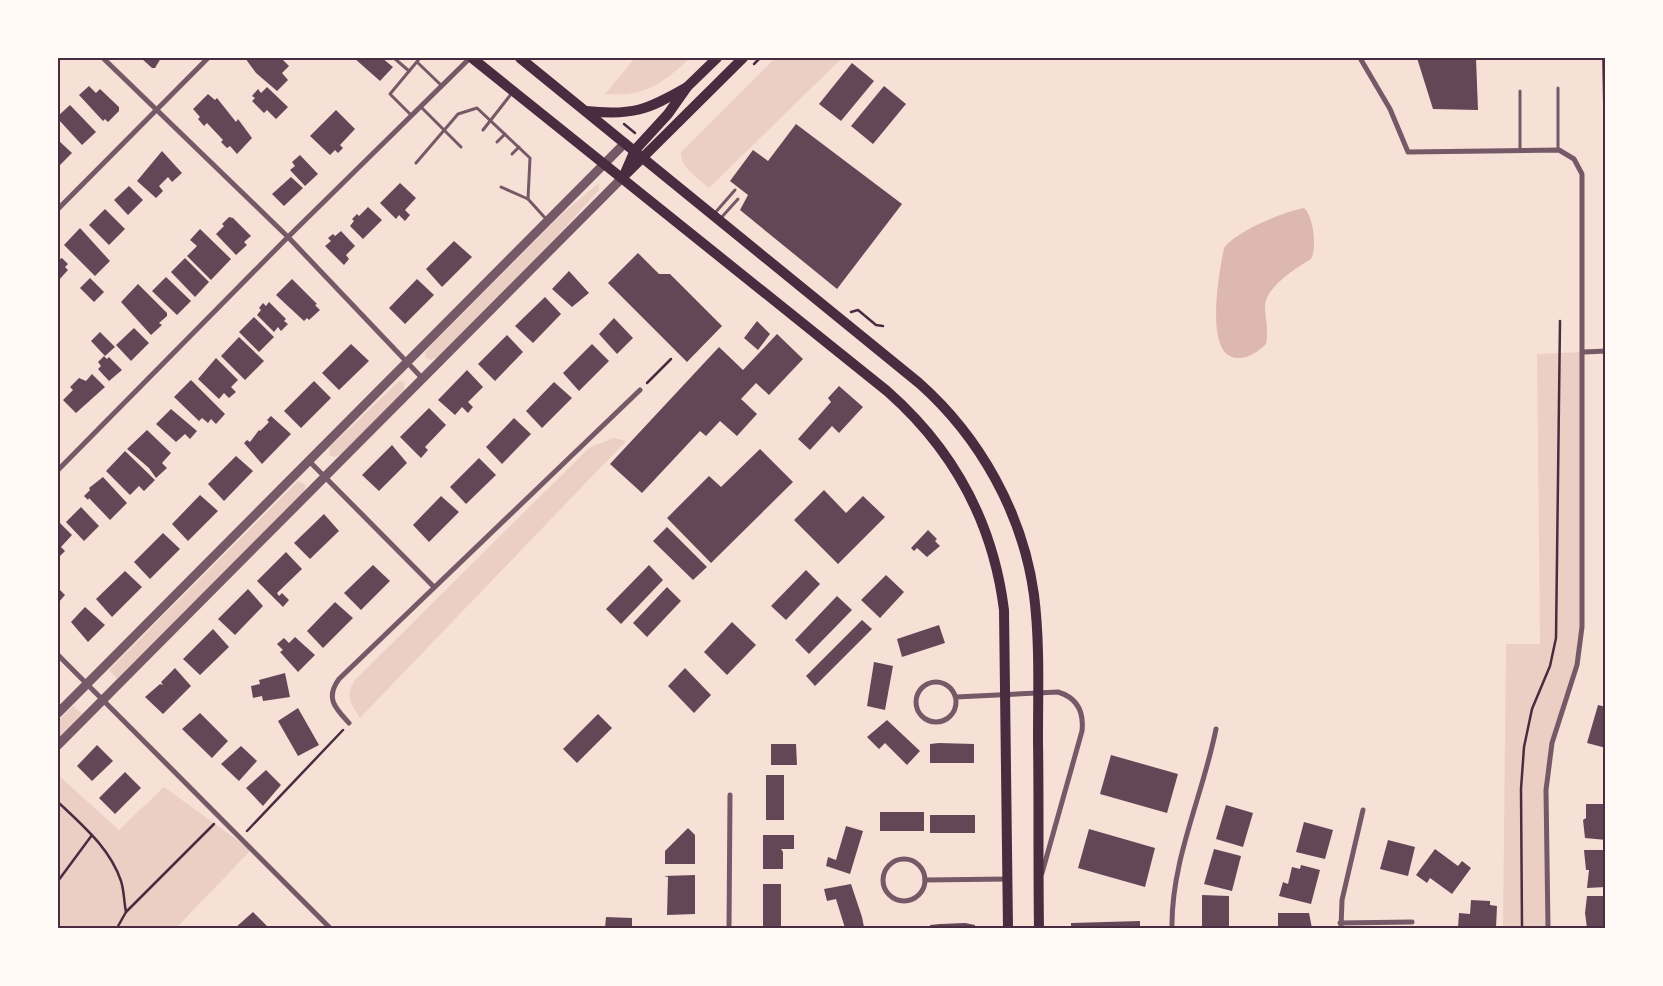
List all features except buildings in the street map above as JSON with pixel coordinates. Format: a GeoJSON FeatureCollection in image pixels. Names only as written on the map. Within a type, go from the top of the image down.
{"type":"FeatureCollection","features":[{"type":"Feature","properties":{"kind":"main road"},"geometry":{"type":"LineString","coordinates":[[471,58],[887,391],[942,448],[971,496],[992,551],[1004,610],[1007,695],[1008,928]]}},
{"type":"Feature","properties":{"kind":"main road"},"geometry":{"type":"LineString","coordinates":[[520,58],[919,383],[951,415],[976,448],[1004,496],[1016,524],[1028,566],[1037,627],[1039,928]]}},
{"type":"Feature","properties":{"kind":"main road"},"geometry":{"type":"LineString","coordinates":[[622,178],[635,150],[668,114],[687,87],[717,58]]}},
{"type":"Feature","properties":{"kind":"main road"},"geometry":{"type":"LineString","coordinates":[[622,178],[743,58]]}},
{"type":"Feature","properties":{"kind":"main road"},"geometry":{"type":"LineString","coordinates":[[586,111],[614,114],[632,112],[656,105],[687,87]]}},
{"type":"Feature","properties":{"kind":"street"},"geometry":{"type":"LineString","coordinates":[[103,58],[288,237],[423,379]]}},
{"type":"Feature","properties":{"kind":"street"},"geometry":{"type":"LineString","coordinates":[[58,209],[208,58]]}},
{"type":"Feature","properties":{"kind":"street"},"geometry":{"type":"LineString","coordinates":[[58,470],[288,237],[471,58]]}},
{"type":"Feature","properties":{"kind":"street"},"geometry":{"type":"LineString","coordinates":[[1360,58],[1390,109],[1408,152],[1558,150],[1574,159],[1582,174],[1584,352],[1582,627],[1577,665],[1552,743],[1546,790],[1548,928]]}},
{"type":"Feature","properties":{"kind":"street"},"geometry":{"type":"LineString","coordinates":[[58,713],[605,165],[625,142]]}},
{"type":"Feature","properties":{"kind":"street"},"geometry":{"type":"LineString","coordinates":[[58,746],[622,178]]}},
{"type":"Feature","properties":{"kind":"street"},"geometry":{"type":"LineString","coordinates":[[1584,352],[1606,352]]}},
{"type":"Feature","properties":{"kind":"street"},"geometry":{"type":"LineString","coordinates":[[349,723],[336,710],[332,698],[332,688],[339,678],[640,390]]}},
{"type":"Feature","properties":{"kind":"street"},"geometry":{"type":"LineString","coordinates":[[309,461],[433,586]]}},
{"type":"Feature","properties":{"kind":"street"},"geometry":{"type":"LineString","coordinates":[[58,655],[330,928]]}},
{"type":"Feature","properties":{"kind":"street"},"geometry":{"type":"LineString","coordinates":[[931,682],[943,683],[953,691],[956,697],[956,704],[950,716],[938,722],[925,719],[917,708],[917,695],[925,685],[931,682]]}},
{"type":"Feature","properties":{"kind":"street"},"geometry":{"type":"LineString","coordinates":[[956,697],[1058,692],[1069,697],[1080,708],[1083,722],[1039,886]]}},
{"type":"Feature","properties":{"kind":"street"},"geometry":{"type":"LineString","coordinates":[[1172,928],[1174,896],[1180,864],[1210,760],[1216,729]]}},
{"type":"Feature","properties":{"kind":"street"},"geometry":{"type":"LineString","coordinates":[[729,928],[730,795]]}},
{"type":"Feature","properties":{"kind":"street"},"geometry":{"type":"LineString","coordinates":[[1363,810],[1342,900],[1340,926],[1412,922]]}},
{"type":"Feature","properties":{"kind":"street"},"geometry":{"type":"LineString","coordinates":[[901,859],[914,862],[920,866],[925,880],[924,886],[916,898],[903,902],[890,897],[886,892],[882,878],[888,866],[901,859]]}},
{"type":"Feature","properties":{"kind":"street"},"geometry":{"type":"LineString","coordinates":[[925,880],[1008,879]]}},
{"type":"Feature","properties":{"kind":"lane"},"geometry":{"type":"LineString","coordinates":[[394,58],[409,71]]}},
{"type":"Feature","properties":{"kind":"lane"},"geometry":{"type":"LineString","coordinates":[[412,116],[390,94],[420,58]]}},
{"type":"Feature","properties":{"kind":"lane"},"geometry":{"type":"LineString","coordinates":[[417,62],[442,86]]}},
{"type":"Feature","properties":{"kind":"lane"},"geometry":{"type":"LineString","coordinates":[[1558,88],[1558,150]]}},
{"type":"Feature","properties":{"kind":"lane"},"geometry":{"type":"LineString","coordinates":[[483,130],[514,91]]}},
{"type":"Feature","properties":{"kind":"lane"},"geometry":{"type":"LineString","coordinates":[[1520,91],[1520,150]]}},
{"type":"Feature","properties":{"kind":"lane"},"geometry":{"type":"LineString","coordinates":[[421,107],[461,147]]}},
{"type":"Feature","properties":{"kind":"lane"},"geometry":{"type":"LineString","coordinates":[[416,163],[458,114],[477,108],[530,158],[528,199]]}},
{"type":"Feature","properties":{"kind":"lane"},"geometry":{"type":"LineString","coordinates":[[497,142],[505,134]]}},
{"type":"Feature","properties":{"kind":"lane"},"geometry":{"type":"LineString","coordinates":[[512,154],[519,147]]}},
{"type":"Feature","properties":{"kind":"lane"},"geometry":{"type":"LineString","coordinates":[[501,187],[528,199],[548,220]]}},
{"type":"Feature","properties":{"kind":"lane"},"geometry":{"type":"LineString","coordinates":[[717,217],[735,190]]}},
{"type":"Feature","properties":{"kind":"lane"},"geometry":{"type":"LineString","coordinates":[[717,217],[738,199]]}},
{"type":"Feature","properties":{"kind":"path"},"geometry":{"type":"LineString","coordinates":[[622,122],[640,137]]}},
{"type":"Feature","properties":{"kind":"path"},"geometry":{"type":"LineString","coordinates":[[851,312],[858,310],[876,325],[883,326]]}},
{"type":"Feature","properties":{"kind":"path"},"geometry":{"type":"LineString","coordinates":[[1522,928],[1521,789],[1524,747],[1532,709],[1550,666],[1556,638],[1560,321]]}},
{"type":"Feature","properties":{"kind":"path"},"geometry":{"type":"LineString","coordinates":[[640,390],[671,360]]}},
{"type":"Feature","properties":{"kind":"path"},"geometry":{"type":"LineString","coordinates":[[240,838],[349,723]]}},
{"type":"Feature","properties":{"kind":"path"},"geometry":{"type":"LineString","coordinates":[[58,802],[92,835],[114,863],[121,882],[126,912]]}},
{"type":"Feature","properties":{"kind":"path"},"geometry":{"type":"LineString","coordinates":[[117,928],[126,912],[220,818]]}},
{"type":"Feature","properties":{"kind":"path"},"geometry":{"type":"LineString","coordinates":[[58,880],[92,835]]}},
{"type":"Feature","properties":{"kind":"shaded area"},"geometry":{"type":"Polygon","coordinates":[[[635,58],[690,58],[671,75],[652,87],[631,93],[605,94],[635,58]]]}},
{"type":"Feature","properties":{"kind":"shaded area"},"geometry":{"type":"Polygon","coordinates":[[[775,58],[842,58],[709,188],[683,163],[681,152],[775,58]]]}},
{"type":"Feature","properties":{"kind":"shaded area"},"geometry":{"type":"Polygon","coordinates":[[[599,183],[599,190],[559,234],[438,357],[431,360],[426,358],[425,353],[433,343],[563,213],[599,183]]]}},
{"type":"Feature","properties":{"kind":"shaded area"},"geometry":{"type":"Polygon","coordinates":[[[1304,208],[1310,218],[1314,233],[1314,248],[1311,259],[1290,273],[1270,291],[1265,305],[1266,344],[1249,356],[1236,358],[1226,353],[1220,342],[1217,327],[1217,291],[1224,248],[1239,235],[1261,223],[1304,208]]]}},
{"type":"Feature","properties":{"kind":"shaded area"},"geometry":{"type":"Polygon","coordinates":[[[1584,352],[1582,627],[1577,665],[1552,743],[1546,790],[1548,928],[1503,928],[1506,644],[1540,644],[1537,354],[1584,352]]]}},
{"type":"Feature","properties":{"kind":"shaded area"},"geometry":{"type":"Polygon","coordinates":[[[399,381],[405,382],[404,391],[341,454],[335,457],[329,455],[330,447],[399,381]]]}},
{"type":"Feature","properties":{"kind":"shaded area"},"geometry":{"type":"Polygon","coordinates":[[[614,438],[626,441],[360,718],[349,695],[355,680],[590,447],[614,438]]]}},
{"type":"Feature","properties":{"kind":"shaded area"},"geometry":{"type":"Polygon","coordinates":[[[298,481],[306,485],[304,492],[117,679],[109,670],[298,481]]]}},
{"type":"Feature","properties":{"kind":"shaded area"},"geometry":{"type":"Polygon","coordinates":[[[73,706],[82,714],[58,739],[58,721],[73,706]]]}},
{"type":"Feature","properties":{"kind":"shaded area"},"geometry":{"type":"Polygon","coordinates":[[[58,775],[119,830],[164,787],[251,850],[176,928],[58,928],[58,775]]]}}]}
